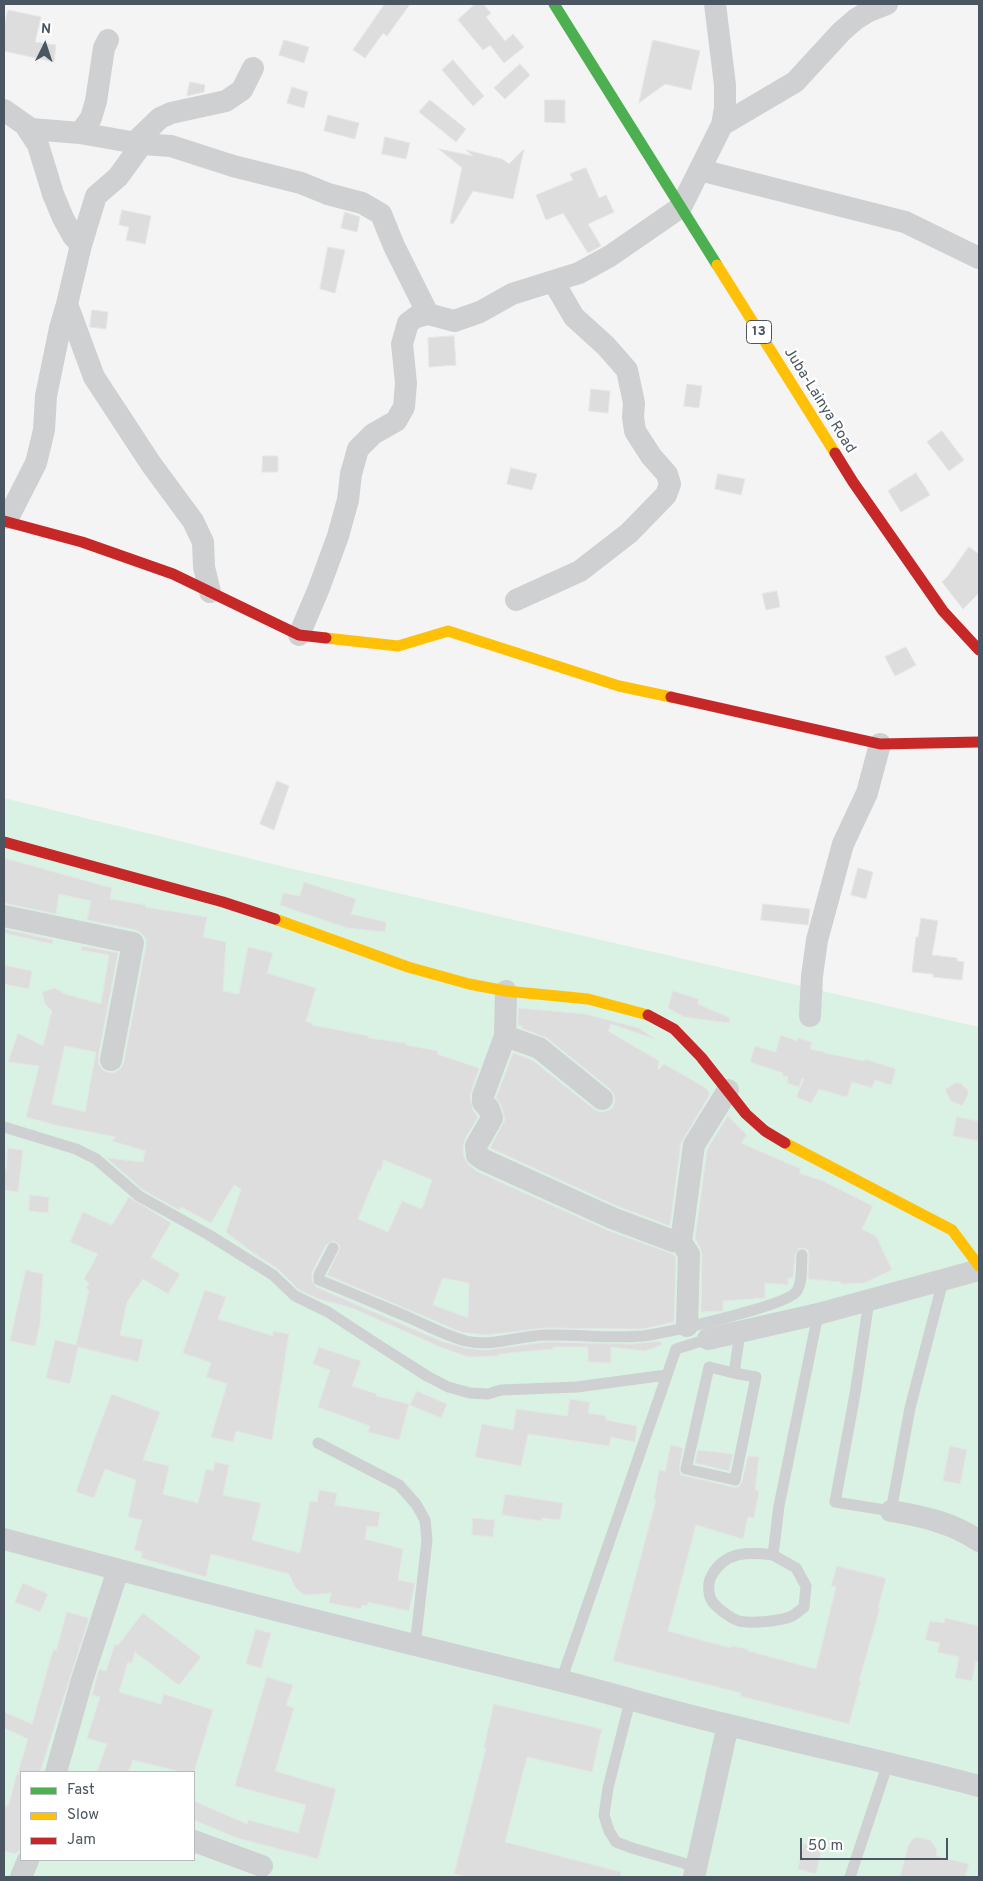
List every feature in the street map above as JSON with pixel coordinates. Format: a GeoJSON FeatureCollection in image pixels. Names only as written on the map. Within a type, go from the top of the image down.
{"type":"FeatureCollection","features":[{"type":"Feature","properties":{"kind":"street","name":"Juba-Lainya Road"},"geometry":{"type":"LineString","coordinates":[[554,4],[852,482],[944,611],[976,645]]}},
{"type":"Feature","properties":{"kind":"street"},"geometry":{"type":"LineString","coordinates":[[299,635],[338,536],[348,500],[351,474],[358,449],[373,434],[396,421],[404,407],[406,383],[402,344],[408,322],[416,317],[428,314],[454,320],[480,312],[512,294],[579,273],[610,256],[681,208],[722,125],[725,108],[725,84],[715,4]]}},
{"type":"Feature","properties":{"kind":"street"},"geometry":{"type":"LineString","coordinates":[[722,125],[795,82],[849,25],[869,11],[888,4]]}},
{"type":"Feature","properties":{"kind":"street"},"geometry":{"type":"LineString","coordinates":[[80,133],[92,118],[104,48],[108,40]]}},
{"type":"Feature","properties":{"kind":"street"},"geometry":{"type":"LineString","coordinates":[[253,68],[242,90],[226,101],[171,113],[160,118],[138,144],[118,177],[96,196],[81,245],[60,328],[46,396],[44,430],[36,463],[6,520],[82,542],[173,574],[299,635],[398,646],[448,631],[619,686],[880,744],[979,742]]}},
{"type":"Feature","properties":{"kind":"street"},"geometry":{"type":"LineString","coordinates":[[4,110],[30,130],[80,133],[138,144],[171,146],[233,166],[301,183],[328,194],[362,203],[381,214],[394,246],[428,314]]}},
{"type":"Feature","properties":{"kind":"street"},"geometry":{"type":"LineString","coordinates":[[25,126],[38,145],[53,194],[63,218],[73,236],[81,245]]}},
{"type":"Feature","properties":{"kind":"street"},"geometry":{"type":"LineString","coordinates":[[700,170],[905,222],[975,250]]}},
{"type":"Feature","properties":{"kind":"street"},"geometry":{"type":"LineString","coordinates":[[516,600],[580,571],[629,533],[666,495],[670,484],[667,474],[651,456],[635,431],[633,417],[634,402],[627,370],[606,346],[574,317],[553,281]]}},
{"type":"Feature","properties":{"kind":"street"},"geometry":{"type":"LineString","coordinates":[[67,304],[94,377],[151,464],[193,521],[203,542],[204,566],[210,592]]}},
{"type":"Feature","properties":{"kind":"street"},"geometry":{"type":"LineString","coordinates":[[810,1016],[812,976],[817,940],[843,844],[867,793],[880,744]]}},
{"type":"Feature","properties":{"kind":"street"},"geometry":{"type":"LineString","coordinates":[[4,842],[223,902],[322,934],[408,967],[469,984],[506,991],[588,999],[645,1013],[674,1029],[728,1090],[746,1114],[765,1131],[797,1150],[952,1230],[979,1266]]}},
{"type":"Feature","properties":{"kind":"street"},"geometry":{"type":"LineString","coordinates":[[4,916],[133,942],[111,1060]]}},
{"type":"Feature","properties":{"kind":"street"},"geometry":{"type":"LineString","coordinates":[[506,991],[505,1036],[484,1092],[483,1102],[489,1109],[492,1118],[476,1146],[477,1155],[484,1160],[612,1218],[680,1242],[689,1254],[687,1326]]}},
{"type":"Feature","properties":{"kind":"street"},"geometry":{"type":"LineString","coordinates":[[505,1036],[539,1048],[602,1099]]}},
{"type":"Feature","properties":{"kind":"street"},"geometry":{"type":"LineString","coordinates":[[680,1242],[694,1145],[728,1090]]}},
{"type":"Feature","properties":{"kind":"street"},"geometry":{"type":"LineString","coordinates":[[708,1339],[818,1314],[979,1270]]}},
{"type":"Feature","properties":{"kind":"street"},"geometry":{"type":"LineString","coordinates":[[891,1511],[923,1516],[965,1531],[979,1541]]}},
{"type":"Feature","properties":{"kind":"street"},"geometry":{"type":"LineString","coordinates":[[4,1539],[415,1646],[979,1786]]}},
{"type":"Feature","properties":{"kind":"street"},"geometry":{"type":"LineString","coordinates":[[56,1771],[82,1680],[118,1570]]}},
{"type":"Feature","properties":{"kind":"street"},"geometry":{"type":"LineString","coordinates":[[695,1872],[728,1725]]}},
{"type":"Feature","properties":{"kind":"street"},"geometry":{"type":"LineString","coordinates":[[195,1841],[262,1866]]}},
{"type":"Feature","properties":{"kind":"street"},"geometry":{"type":"LineString","coordinates":[[21,1877],[28,1861]]}},
{"type":"Feature","properties":{"kind":"lane"},"geometry":{"type":"LineString","coordinates":[[4,1127],[76,1148],[96,1159],[138,1196],[274,1275],[295,1296],[328,1312],[427,1376],[448,1387],[470,1393],[488,1394],[501,1390],[577,1387],[666,1375]]}},
{"type":"Feature","properties":{"kind":"lane"},"geometry":{"type":"LineString","coordinates":[[333,1248],[318,1280],[355,1294],[449,1336],[467,1341],[497,1342],[544,1335],[644,1336],[769,1306],[796,1292],[802,1255]]}},
{"type":"Feature","properties":{"kind":"lane"},"geometry":{"type":"LineString","coordinates":[[869,1301],[855,1394],[835,1502],[891,1511],[910,1408],[943,1280]]}},
{"type":"Feature","properties":{"kind":"lane"},"geometry":{"type":"LineString","coordinates":[[773,1555],[779,1506],[818,1314]]}},
{"type":"Feature","properties":{"kind":"lane"},"geometry":{"type":"LineString","coordinates":[[734,1373],[740,1333]]}},
{"type":"Feature","properties":{"kind":"lane"},"geometry":{"type":"LineString","coordinates":[[561,1681],[676,1349],[708,1339]]}},
{"type":"Feature","properties":{"kind":"lane"},"geometry":{"type":"LineString","coordinates":[[709,1367],[734,1373],[756,1377],[735,1480],[686,1469],[709,1367]]}},
{"type":"Feature","properties":{"kind":"lane"},"geometry":{"type":"LineString","coordinates":[[318,1443],[399,1485],[416,1504],[425,1520],[427,1540],[415,1646]]}},
{"type":"Feature","properties":{"kind":"lane"},"geometry":{"type":"LineString","coordinates":[[754,1552],[773,1555],[796,1568],[806,1586],[804,1606],[792,1616],[768,1622],[739,1621],[721,1610],[710,1598],[708,1581],[717,1565],[733,1556],[754,1552]]}},
{"type":"Feature","properties":{"kind":"lane"},"geometry":{"type":"LineString","coordinates":[[630,1700],[608,1788],[604,1815],[609,1831],[616,1842],[695,1872]]}},
{"type":"Feature","properties":{"kind":"lane"},"geometry":{"type":"LineString","coordinates":[[850,1877],[888,1762]]}},
{"type":"Feature","properties":{"kind":"green space"},"geometry":{"type":"Polygon","coordinates":[[[4,798],[289,868],[979,1027],[979,1877],[4,1877],[4,798]]]}},
{"type":"Feature","properties":{"kind":"building"},"geometry":{"type":"Polygon","coordinates":[[[385,4],[410,4],[387,36],[383,33],[365,58],[353,50],[385,4]]]}},
{"type":"Feature","properties":{"kind":"building"},"geometry":{"type":"Polygon","coordinates":[[[475,4],[483,4],[491,13],[486,17],[505,41],[513,34],[524,47],[504,63],[490,45],[483,50],[458,20],[475,4]]]}},
{"type":"Feature","properties":{"kind":"building"},"geometry":{"type":"Polygon","coordinates":[[[8,10],[41,17],[35,42],[56,45],[54,62],[4,51],[4,27],[8,10]]]}},
{"type":"Feature","properties":{"kind":"building"},"geometry":{"type":"Polygon","coordinates":[[[284,40],[309,47],[304,63],[279,55],[284,40]]]}},
{"type":"Feature","properties":{"kind":"building"},"geometry":{"type":"Polygon","coordinates":[[[653,40],[700,51],[691,90],[665,84],[639,103],[653,40]]]}},
{"type":"Feature","properties":{"kind":"building"},"geometry":{"type":"Polygon","coordinates":[[[453,60],[484,96],[473,106],[442,70],[453,60]]]}},
{"type":"Feature","properties":{"kind":"building"},"geometry":{"type":"Polygon","coordinates":[[[520,64],[530,75],[505,99],[494,88],[520,64]]]}},
{"type":"Feature","properties":{"kind":"building"},"geometry":{"type":"Polygon","coordinates":[[[190,82],[205,85],[204,92],[187,96],[190,82]]]}},
{"type":"Feature","properties":{"kind":"building"},"geometry":{"type":"Polygon","coordinates":[[[292,87],[308,92],[304,108],[287,103],[292,87]]]}},
{"type":"Feature","properties":{"kind":"building"},"geometry":{"type":"Polygon","coordinates":[[[430,100],[466,129],[456,142],[419,112],[430,100]]]}},
{"type":"Feature","properties":{"kind":"building"},"geometry":{"type":"Polygon","coordinates":[[[545,100],[565,100],[565,123],[545,122],[545,100]]]}},
{"type":"Feature","properties":{"kind":"building"},"geometry":{"type":"Polygon","coordinates":[[[328,115],[359,123],[355,139],[324,131],[328,115]]]}},
{"type":"Feature","properties":{"kind":"building"},"geometry":{"type":"Polygon","coordinates":[[[385,137],[410,143],[406,159],[382,154],[385,137]]]}},
{"type":"Feature","properties":{"kind":"building"},"geometry":{"type":"Polygon","coordinates":[[[439,149],[473,156],[466,150],[502,159],[509,164],[524,149],[513,199],[473,191],[453,224],[450,223],[462,168],[439,149]]]}},
{"type":"Feature","properties":{"kind":"building"},"geometry":{"type":"Polygon","coordinates":[[[586,168],[599,198],[606,195],[614,212],[588,224],[601,246],[588,253],[563,213],[546,220],[536,195],[573,180],[570,174],[586,168]]]}},
{"type":"Feature","properties":{"kind":"building"},"geometry":{"type":"Polygon","coordinates":[[[122,210],[151,216],[145,244],[126,240],[129,227],[119,225],[122,210]]]}},
{"type":"Feature","properties":{"kind":"building"},"geometry":{"type":"Polygon","coordinates":[[[345,212],[360,217],[357,232],[341,228],[345,212]]]}},
{"type":"Feature","properties":{"kind":"building"},"geometry":{"type":"Polygon","coordinates":[[[328,247],[345,250],[335,293],[320,289],[328,247]]]}},
{"type":"Feature","properties":{"kind":"building"},"geometry":{"type":"Polygon","coordinates":[[[92,310],[108,312],[106,329],[90,327],[92,310]]]}},
{"type":"Feature","properties":{"kind":"building"},"geometry":{"type":"Polygon","coordinates":[[[454,336],[456,365],[429,367],[428,338],[454,336]]]}},
{"type":"Feature","properties":{"kind":"building"},"geometry":{"type":"Polygon","coordinates":[[[687,384],[702,386],[699,408],[684,406],[687,384]]]}},
{"type":"Feature","properties":{"kind":"building"},"geometry":{"type":"Polygon","coordinates":[[[591,389],[610,391],[608,413],[589,411],[591,389]]]}},
{"type":"Feature","properties":{"kind":"building"},"geometry":{"type":"Polygon","coordinates":[[[942,431],[964,460],[949,471],[927,442],[942,431]]]}},
{"type":"Feature","properties":{"kind":"building"},"geometry":{"type":"Polygon","coordinates":[[[263,456],[278,456],[278,472],[262,472],[263,456]]]}},
{"type":"Feature","properties":{"kind":"building"},"geometry":{"type":"Polygon","coordinates":[[[511,468],[537,474],[532,490],[507,484],[511,468]]]}},
{"type":"Feature","properties":{"kind":"building"},"geometry":{"type":"Polygon","coordinates":[[[916,473],[930,495],[901,512],[888,491],[916,473]]]}},
{"type":"Feature","properties":{"kind":"building"},"geometry":{"type":"Polygon","coordinates":[[[718,474],[745,479],[741,495],[715,489],[718,474]]]}},
{"type":"Feature","properties":{"kind":"building"},"geometry":{"type":"Polygon","coordinates":[[[969,547],[979,554],[979,593],[963,609],[942,582],[969,547]]]}},
{"type":"Feature","properties":{"kind":"building"},"geometry":{"type":"Polygon","coordinates":[[[777,591],[780,607],[766,610],[762,594],[777,591]]]}},
{"type":"Feature","properties":{"kind":"building"},"geometry":{"type":"Polygon","coordinates":[[[906,647],[916,665],[895,676],[885,657],[906,647]]]}},
{"type":"Feature","properties":{"kind":"building"},"geometry":{"type":"Polygon","coordinates":[[[277,781],[289,786],[274,830],[260,824],[277,781]]]}},
{"type":"Feature","properties":{"kind":"building"},"geometry":{"type":"Polygon","coordinates":[[[4,858],[112,888],[110,899],[207,917],[203,937],[226,942],[223,991],[239,994],[248,947],[273,953],[267,973],[316,988],[306,1021],[312,1023],[312,1025],[438,1051],[437,1054],[479,1068],[470,1096],[473,1110],[478,1117],[465,1139],[463,1147],[464,1157],[469,1165],[478,1172],[607,1230],[673,1254],[676,1258],[674,1322],[642,1329],[545,1328],[486,1335],[461,1332],[327,1275],[340,1248],[339,1244],[333,1241],[326,1245],[312,1272],[312,1281],[316,1287],[441,1341],[465,1348],[486,1350],[545,1342],[631,1344],[660,1341],[662,1345],[645,1351],[611,1347],[611,1363],[588,1362],[588,1347],[553,1347],[553,1349],[499,1354],[499,1356],[469,1357],[445,1349],[352,1308],[319,1299],[299,1290],[278,1269],[226,1232],[241,1189],[234,1185],[211,1223],[181,1207],[179,1210],[143,1190],[107,1158],[143,1162],[145,1151],[112,1141],[116,1137],[55,1125],[26,1117],[39,1066],[8,1062],[18,1033],[43,1046],[52,1011],[45,1004],[42,992],[55,988],[65,994],[101,1004],[109,955],[81,950],[82,946],[118,953],[98,1058],[99,1065],[103,1070],[109,1073],[116,1072],[124,1062],[146,939],[136,930],[87,920],[91,901],[59,894],[56,914],[4,903],[4,858]],[[65,1046],[52,1104],[85,1112],[96,1052],[65,1046]],[[384,1160],[380,1171],[378,1170],[358,1219],[388,1232],[402,1201],[422,1209],[432,1180],[384,1160]],[[443,1278],[433,1305],[468,1318],[469,1283],[443,1278]]]}},
{"type":"Feature","properties":{"kind":"building"},"geometry":{"type":"Polygon","coordinates":[[[858,868],[873,872],[866,899],[851,895],[858,868]]]}},
{"type":"Feature","properties":{"kind":"building"},"geometry":{"type":"Polygon","coordinates":[[[304,882],[356,899],[351,914],[386,922],[385,932],[347,928],[280,905],[283,893],[300,896],[304,882]]]}},
{"type":"Feature","properties":{"kind":"building"},"geometry":{"type":"Polygon","coordinates":[[[763,904],[810,909],[808,925],[761,920],[763,904]]]}},
{"type":"Feature","properties":{"kind":"building"},"geometry":{"type":"Polygon","coordinates":[[[921,918],[938,921],[932,955],[957,958],[957,961],[964,962],[962,980],[933,977],[933,974],[912,972],[916,937],[918,937],[921,918]]]}},
{"type":"Feature","properties":{"kind":"building"},"geometry":{"type":"Polygon","coordinates":[[[4,929],[53,940],[52,944],[4,933],[4,929]]]}},
{"type":"Feature","properties":{"kind":"building"},"geometry":{"type":"Polygon","coordinates":[[[4,965],[32,971],[29,989],[4,984],[4,965]]]}},
{"type":"Feature","properties":{"kind":"building"},"geometry":{"type":"Polygon","coordinates":[[[673,991],[699,999],[698,1004],[730,1018],[729,1023],[684,1017],[668,1008],[673,991]]]}},
{"type":"Feature","properties":{"kind":"building"},"geometry":{"type":"Polygon","coordinates":[[[519,1008],[585,1014],[639,1028],[655,1039],[611,1024],[608,1031],[659,1061],[658,1070],[664,1064],[706,1088],[710,1094],[681,1143],[670,1226],[617,1206],[490,1148],[505,1120],[501,1105],[496,1098],[513,1053],[532,1060],[600,1112],[612,1108],[615,1102],[614,1095],[610,1089],[547,1038],[521,1028],[522,1026],[518,1025],[519,1008]]]}},
{"type":"Feature","properties":{"kind":"building"},"geometry":{"type":"Polygon","coordinates":[[[781,1035],[797,1041],[798,1038],[812,1042],[810,1049],[864,1061],[865,1059],[896,1069],[891,1085],[875,1080],[872,1088],[852,1082],[847,1097],[819,1089],[811,1103],[796,1097],[804,1079],[802,1079],[799,1087],[787,1083],[788,1077],[782,1076],[783,1073],[750,1062],[755,1046],[775,1052],[781,1035]]]}},
{"type":"Feature","properties":{"kind":"building"},"geometry":{"type":"Polygon","coordinates":[[[955,1083],[960,1083],[968,1090],[968,1095],[962,1106],[951,1101],[945,1090],[955,1083]]]}},
{"type":"Feature","properties":{"kind":"building"},"geometry":{"type":"Polygon","coordinates":[[[728,1116],[747,1135],[741,1143],[801,1169],[799,1173],[823,1181],[873,1206],[862,1229],[876,1236],[892,1270],[864,1283],[841,1284],[841,1282],[808,1279],[809,1252],[806,1249],[799,1248],[795,1255],[793,1278],[788,1278],[788,1285],[765,1283],[765,1298],[723,1301],[723,1311],[701,1312],[702,1254],[695,1239],[707,1150],[728,1116]]]}},
{"type":"Feature","properties":{"kind":"building"},"geometry":{"type":"Polygon","coordinates":[[[957,1117],[979,1121],[979,1141],[953,1136],[957,1117]]]}},
{"type":"Feature","properties":{"kind":"building"},"geometry":{"type":"Polygon","coordinates":[[[8,1148],[23,1150],[18,1192],[4,1190],[4,1168],[6,1169],[8,1148]]]}},
{"type":"Feature","properties":{"kind":"building"},"geometry":{"type":"Polygon","coordinates":[[[30,1195],[49,1197],[48,1213],[29,1211],[30,1195]]]}},
{"type":"Feature","properties":{"kind":"building"},"geometry":{"type":"Polygon","coordinates":[[[129,1197],[171,1223],[151,1257],[180,1274],[168,1294],[143,1279],[127,1302],[120,1335],[143,1340],[138,1362],[78,1347],[70,1384],[46,1378],[55,1340],[76,1345],[89,1290],[86,1288],[89,1283],[84,1279],[98,1254],[70,1242],[83,1212],[112,1225],[129,1197]]]}},
{"type":"Feature","properties":{"kind":"building"},"geometry":{"type":"Polygon","coordinates":[[[26,1270],[43,1274],[40,1324],[35,1346],[10,1341],[26,1270]]]}},
{"type":"Feature","properties":{"kind":"building"},"geometry":{"type":"Polygon","coordinates":[[[205,1290],[226,1297],[218,1319],[273,1336],[273,1331],[289,1334],[272,1440],[236,1431],[233,1442],[211,1437],[227,1384],[206,1377],[211,1363],[183,1353],[205,1290]]]}},
{"type":"Feature","properties":{"kind":"building"},"geometry":{"type":"Polygon","coordinates":[[[319,1347],[361,1361],[352,1386],[377,1394],[376,1396],[409,1404],[399,1440],[368,1432],[370,1426],[318,1407],[330,1370],[313,1364],[319,1347]]]}},
{"type":"Feature","properties":{"kind":"building"},"geometry":{"type":"Polygon","coordinates":[[[417,1391],[447,1404],[441,1418],[410,1405],[417,1391]]]}},
{"type":"Feature","properties":{"kind":"building"},"geometry":{"type":"Polygon","coordinates":[[[112,1394],[160,1412],[143,1460],[169,1466],[163,1494],[198,1503],[206,1469],[213,1471],[215,1462],[229,1465],[223,1495],[261,1503],[252,1540],[300,1553],[310,1501],[317,1502],[319,1490],[337,1493],[335,1505],[380,1512],[378,1527],[367,1526],[365,1539],[403,1549],[398,1580],[415,1583],[409,1611],[368,1602],[367,1606],[362,1605],[361,1609],[329,1603],[331,1593],[303,1594],[295,1587],[289,1574],[211,1554],[206,1577],[141,1558],[142,1552],[134,1550],[142,1520],[128,1517],[136,1480],[105,1469],[94,1498],[76,1492],[112,1394]]]}},
{"type":"Feature","properties":{"kind":"building"},"geometry":{"type":"Polygon","coordinates":[[[570,1399],[590,1402],[588,1413],[606,1416],[606,1420],[637,1426],[635,1442],[611,1437],[609,1446],[528,1434],[521,1466],[475,1457],[482,1424],[513,1430],[516,1409],[567,1416],[570,1399]]]}},
{"type":"Feature","properties":{"kind":"building"},"geometry":{"type":"Polygon","coordinates":[[[671,1445],[683,1448],[679,1468],[681,1475],[733,1487],[738,1487],[742,1482],[748,1456],[759,1457],[755,1490],[759,1491],[754,1518],[748,1517],[743,1539],[696,1525],[668,1631],[731,1648],[731,1646],[748,1649],[748,1651],[816,1669],[836,1587],[831,1586],[837,1566],[886,1578],[878,1608],[880,1608],[849,1724],[740,1696],[741,1693],[613,1661],[656,1500],[654,1499],[659,1470],[665,1471],[671,1445]]]}},
{"type":"Feature","properties":{"kind":"building"},"geometry":{"type":"Polygon","coordinates":[[[950,1446],[967,1450],[960,1484],[943,1481],[950,1446]]]}},
{"type":"Feature","properties":{"kind":"building"},"geometry":{"type":"Polygon","coordinates":[[[698,1450],[733,1454],[729,1471],[695,1463],[698,1450]]]}},
{"type":"Feature","properties":{"kind":"building"},"geometry":{"type":"Polygon","coordinates":[[[505,1494],[563,1503],[560,1520],[542,1518],[541,1521],[502,1515],[505,1494]]]}},
{"type":"Feature","properties":{"kind":"building"},"geometry":{"type":"Polygon","coordinates":[[[473,1518],[495,1520],[493,1537],[472,1535],[473,1518]]]}},
{"type":"Feature","properties":{"kind":"building"},"geometry":{"type":"Polygon","coordinates":[[[23,1583],[48,1594],[40,1612],[15,1602],[23,1583]]]}},
{"type":"Feature","properties":{"kind":"building"},"geometry":{"type":"Polygon","coordinates":[[[67,1612],[89,1618],[40,1771],[18,1772],[28,1739],[4,1728],[4,1712],[32,1724],[53,1650],[56,1650],[67,1612]]]}},
{"type":"Feature","properties":{"kind":"building"},"geometry":{"type":"Polygon","coordinates":[[[143,1613],[201,1657],[179,1685],[135,1652],[132,1663],[128,1662],[119,1692],[161,1704],[164,1694],[213,1710],[194,1771],[177,1771],[133,1760],[128,1771],[97,1771],[107,1744],[87,1738],[100,1697],[92,1695],[99,1669],[106,1671],[115,1644],[118,1645],[143,1613]]]}},
{"type":"Feature","properties":{"kind":"building"},"geometry":{"type":"Polygon","coordinates":[[[945,1618],[979,1626],[979,1662],[976,1661],[972,1681],[955,1678],[959,1657],[937,1652],[940,1643],[925,1640],[930,1621],[944,1623],[945,1618]]]}},
{"type":"Feature","properties":{"kind":"building"},"geometry":{"type":"Polygon","coordinates":[[[256,1629],[271,1633],[261,1668],[246,1664],[256,1629]]]}},
{"type":"Feature","properties":{"kind":"building"},"geometry":{"type":"Polygon","coordinates":[[[267,1677],[293,1685],[286,1705],[294,1708],[275,1771],[336,1789],[318,1859],[237,1838],[195,1820],[195,1801],[247,1824],[248,1820],[298,1833],[306,1805],[235,1786],[267,1677]]]}},
{"type":"Feature","properties":{"kind":"building"},"geometry":{"type":"Polygon","coordinates":[[[494,1704],[602,1729],[592,1772],[527,1757],[505,1842],[621,1872],[620,1877],[468,1877],[454,1874],[486,1748],[484,1748],[494,1704]]]}},
{"type":"Feature","properties":{"kind":"building"},"geometry":{"type":"Polygon","coordinates":[[[17,1774],[20,1775],[20,1850],[16,1854],[4,1851],[4,1805],[8,1806],[17,1774]]]}},
{"type":"Feature","properties":{"kind":"building"},"geometry":{"type":"Polygon","coordinates":[[[918,1837],[930,1840],[936,1848],[937,1856],[969,1864],[965,1877],[900,1877],[908,1846],[913,1839],[918,1837]]]}},
{"type":"Feature","properties":{"kind":"building"},"geometry":{"type":"Polygon","coordinates":[[[804,1844],[822,1848],[816,1874],[798,1869],[804,1844]]]}},
{"type":"Feature","properties":{"kind":"traffic: fast"},"geometry":{"type":"LineString","coordinates":[[554,4],[717,265]]}},
{"type":"Feature","properties":{"kind":"traffic: slow"},"geometry":{"type":"LineString","coordinates":[[717,265],[835,453]]}},
{"type":"Feature","properties":{"kind":"traffic: slow"},"geometry":{"type":"LineString","coordinates":[[326,638],[398,646],[448,631],[619,686],[671,697]]}},
{"type":"Feature","properties":{"kind":"traffic: slow"},"geometry":{"type":"LineString","coordinates":[[275,919],[408,967],[469,984],[506,991],[588,999],[648,1015]]}},
{"type":"Feature","properties":{"kind":"traffic: slow"},"geometry":{"type":"LineString","coordinates":[[785,1143],[952,1230],[979,1266]]}},
{"type":"Feature","properties":{"kind":"traffic: jam"},"geometry":{"type":"LineString","coordinates":[[835,453],[853,482],[943,611],[979,650]]}},
{"type":"Feature","properties":{"kind":"traffic: jam"},"geometry":{"type":"LineString","coordinates":[[4,521],[82,542],[173,574],[299,635],[326,638]]}},
{"type":"Feature","properties":{"kind":"traffic: jam"},"geometry":{"type":"LineString","coordinates":[[671,697],[880,744],[979,742]]}},
{"type":"Feature","properties":{"kind":"traffic: jam"},"geometry":{"type":"LineString","coordinates":[[4,842],[223,902],[275,919]]}},
{"type":"Feature","properties":{"kind":"traffic: jam"},"geometry":{"type":"LineString","coordinates":[[648,1015],[674,1029],[701,1057],[746,1114],[765,1131],[785,1143]]}}]}
